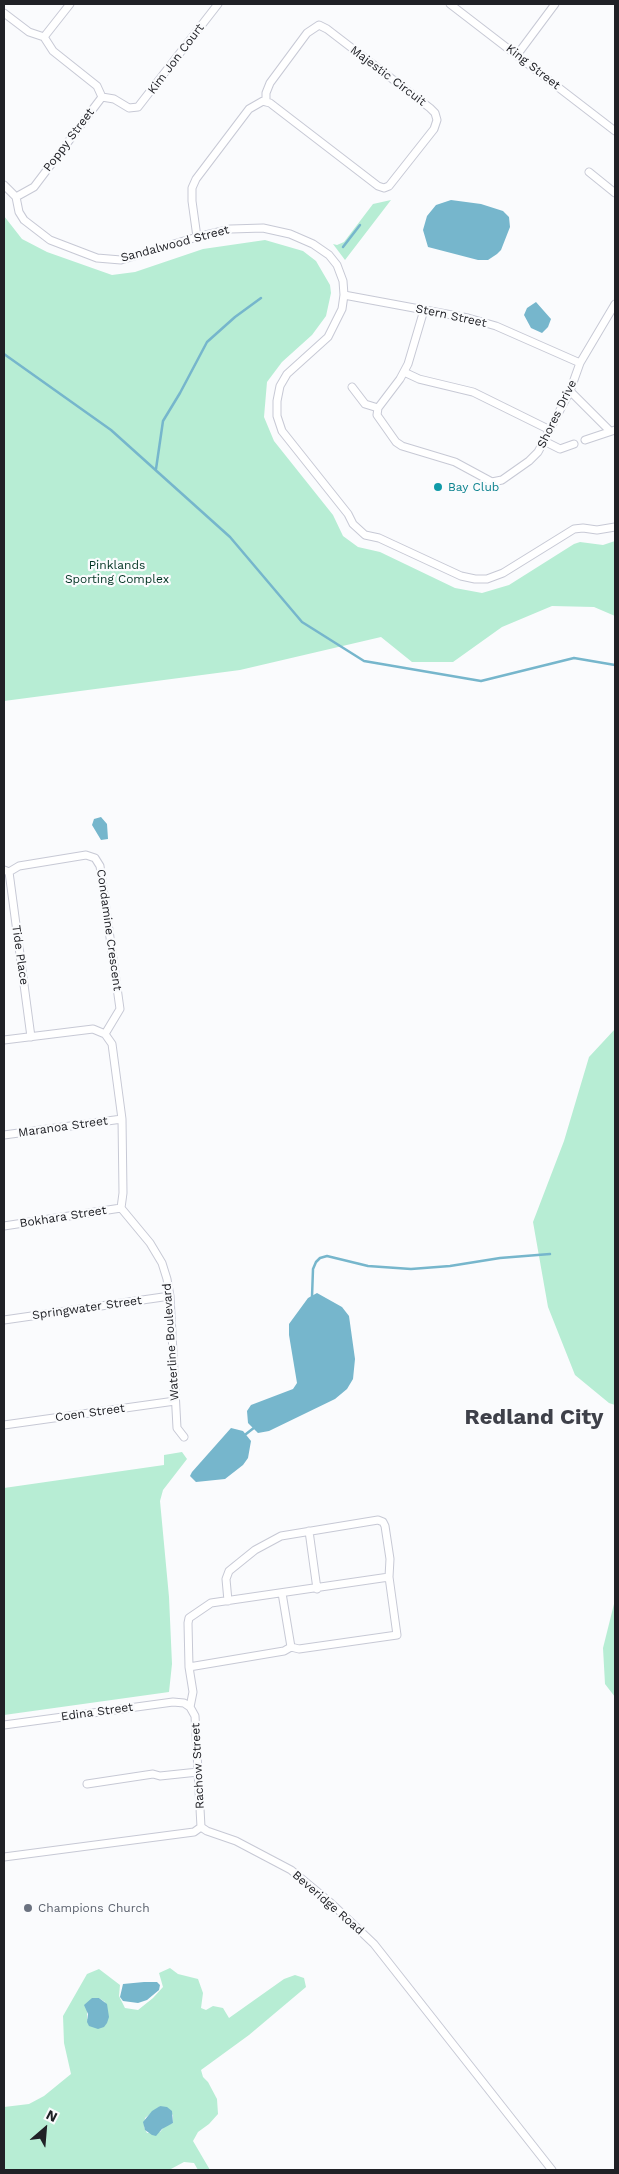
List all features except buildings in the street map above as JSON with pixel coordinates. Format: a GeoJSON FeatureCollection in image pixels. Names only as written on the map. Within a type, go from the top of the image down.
{"type":"FeatureCollection","features":[{"type":"Feature","properties":{"kind":"street"},"geometry":{"type":"LineString","coordinates":[[4,13],[29,32],[44,37],[70,4]]}},
{"type":"Feature","properties":{"kind":"street","name":"Kim Jon Court"},"geometry":{"type":"LineString","coordinates":[[102,98],[114,99],[129,108],[138,107],[218,4]]}},
{"type":"Feature","properties":{"kind":"street","name":"King Street"},"geometry":{"type":"LineString","coordinates":[[450,4],[615,131]]}},
{"type":"Feature","properties":{"kind":"street"},"geometry":{"type":"LineString","coordinates":[[517,55],[556,4]]}},
{"type":"Feature","properties":{"kind":"street","name":"Majestic Circuit"},"geometry":{"type":"LineString","coordinates":[[319,25],[327,29],[430,108],[435,113],[437,120],[434,129],[389,186],[384,188],[378,186],[270,103],[266,102],[266,92],[270,83],[307,33],[319,25]]}},
{"type":"Feature","properties":{"kind":"street","name":"Poppy Street"},"geometry":{"type":"LineString","coordinates":[[16,197],[34,187],[102,98],[97,86],[52,51],[44,37]]}},
{"type":"Feature","properties":{"kind":"street"},"geometry":{"type":"LineString","coordinates":[[197,237],[192,201],[196,179],[249,109],[263,101],[266,102]]}},
{"type":"Feature","properties":{"kind":"street"},"geometry":{"type":"LineString","coordinates":[[589,172],[615,193]]}},
{"type":"Feature","properties":{"kind":"street","name":"Sandalwood Street"},"geometry":{"type":"LineString","coordinates":[[4,185],[16,197],[19,212],[24,220],[50,240],[97,258],[121,260],[197,237],[231,229],[263,228],[277,230],[322,249],[337,265],[343,281],[344,295]]}},
{"type":"Feature","properties":{"kind":"street"},"geometry":{"type":"LineString","coordinates":[[344,295],[342,309],[333,330],[287,374],[280,386],[277,416],[282,431],[348,514],[358,530],[461,576],[487,579],[503,573],[574,529],[597,530],[615,527]]}},
{"type":"Feature","properties":{"kind":"street","name":"Stern Street"},"geometry":{"type":"LineString","coordinates":[[344,295],[468,318],[496,326],[580,363]]}},
{"type":"Feature","properties":{"kind":"street","name":"Shores Drive"},"geometry":{"type":"LineString","coordinates":[[378,408],[377,415],[396,442],[402,446],[455,462],[492,482],[502,480],[529,462],[538,452],[570,392],[580,363],[615,304]]}},
{"type":"Feature","properties":{"kind":"street"},"geometry":{"type":"LineString","coordinates":[[352,387],[365,404],[378,408],[404,372],[424,310]]}},
{"type":"Feature","properties":{"kind":"street"},"geometry":{"type":"LineString","coordinates":[[404,372],[419,379],[473,392],[550,430]]}},
{"type":"Feature","properties":{"kind":"street"},"geometry":{"type":"LineString","coordinates":[[570,392],[613,430],[586,440]]}},
{"type":"Feature","properties":{"kind":"street"},"geometry":{"type":"LineString","coordinates":[[544,441],[560,449],[574,444]]}},
{"type":"Feature","properties":{"kind":"street","name":"Condamine Crescent"},"geometry":{"type":"LineString","coordinates":[[6,871],[19,866],[86,855],[96,858],[100,866],[120,1009],[105,1034]]}},
{"type":"Feature","properties":{"kind":"street","name":"Tide Place"},"geometry":{"type":"LineString","coordinates":[[6,871],[32,1037]]}},
{"type":"Feature","properties":{"kind":"street"},"geometry":{"type":"LineString","coordinates":[[4,1040],[93,1029],[105,1034],[112,1044],[122,1119],[122,1208]]}},
{"type":"Feature","properties":{"kind":"street","name":"Maranoa Street"},"geometry":{"type":"LineString","coordinates":[[4,1135],[122,1119]]}},
{"type":"Feature","properties":{"kind":"street","name":"Bokhara Street"},"geometry":{"type":"LineString","coordinates":[[4,1226],[122,1208]]}},
{"type":"Feature","properties":{"kind":"street","name":"Waterline Boulevard"},"geometry":{"type":"LineString","coordinates":[[122,1208],[150,1244],[162,1264],[170,1296],[177,1428],[184,1437]]}},
{"type":"Feature","properties":{"kind":"street","name":"Springwater Street"},"geometry":{"type":"LineString","coordinates":[[4,1320],[170,1296]]}},
{"type":"Feature","properties":{"kind":"street","name":"Coen Street"},"geometry":{"type":"LineString","coordinates":[[4,1425],[175,1400]]}},
{"type":"Feature","properties":{"kind":"street"},"geometry":{"type":"LineString","coordinates":[[189,1667],[292,1648],[299,1649],[397,1635],[388,1577],[391,1570],[390,1559],[383,1522],[378,1520],[281,1536],[255,1550],[229,1571],[226,1579],[228,1601],[388,1577]]}},
{"type":"Feature","properties":{"kind":"street"},"geometry":{"type":"LineString","coordinates":[[308,1531],[317,1589]]}},
{"type":"Feature","properties":{"kind":"street"},"geometry":{"type":"LineString","coordinates":[[282,1593],[292,1648]]}},
{"type":"Feature","properties":{"kind":"street","name":"Rachow Street"},"geometry":{"type":"LineString","coordinates":[[201,1827],[195,1716],[190,1707],[193,1699],[189,1667],[189,1618],[211,1603],[228,1601]]}},
{"type":"Feature","properties":{"kind":"street","name":"Edina Street"},"geometry":{"type":"LineString","coordinates":[[4,1725],[173,1702],[184,1703],[190,1707]]}},
{"type":"Feature","properties":{"kind":"street"},"geometry":{"type":"LineString","coordinates":[[87,1784],[153,1774],[160,1776],[198,1772]]}},
{"type":"Feature","properties":{"kind":"street"},"geometry":{"type":"LineString","coordinates":[[4,1857],[194,1832],[201,1827]]}},
{"type":"Feature","properties":{"kind":"street","name":"Beveridge Road"},"geometry":{"type":"LineString","coordinates":[[201,1827],[207,1831],[236,1840],[291,1870],[356,1925],[374,1944],[552,2170]]}},
{"type":"Feature","properties":{"kind":"green space"},"geometry":{"type":"Polygon","coordinates":[[[391,200],[345,260],[333,244],[337,245],[344,242],[373,204],[391,200]]]}},
{"type":"Feature","properties":{"kind":"green space","name":"Pinklands Sporting Complex"},"geometry":{"type":"Polygon","coordinates":[[[4,216],[22,239],[47,252],[112,275],[135,272],[203,249],[265,240],[303,251],[316,261],[330,285],[331,293],[326,316],[312,335],[282,362],[267,382],[264,417],[274,441],[333,515],[343,536],[358,547],[380,552],[455,588],[482,593],[509,585],[574,544],[580,542],[603,545],[615,541],[615,616],[594,607],[552,606],[502,627],[453,662],[412,662],[381,637],[240,670],[4,701],[4,216]]]}},
{"type":"Feature","properties":{"kind":"green space"},"geometry":{"type":"Polygon","coordinates":[[[615,1029],[615,1405],[609,1403],[575,1375],[548,1307],[533,1222],[564,1141],[589,1057],[615,1029]]]}},
{"type":"Feature","properties":{"kind":"green space"},"geometry":{"type":"Polygon","coordinates":[[[182,1452],[187,1459],[163,1490],[160,1501],[169,1597],[172,1664],[169,1692],[4,1715],[4,1488],[164,1465],[164,1455],[182,1452]]]}},
{"type":"Feature","properties":{"kind":"green space"},"geometry":{"type":"Polygon","coordinates":[[[615,1600],[615,1697],[605,1684],[603,1648],[615,1600]]]}},
{"type":"Feature","properties":{"kind":"green space"},"geometry":{"type":"Polygon","coordinates":[[[170,1968],[178,1974],[198,1979],[203,1993],[201,2008],[206,2010],[213,2006],[223,2008],[229,2018],[284,1979],[295,1975],[304,1978],[306,1987],[249,2035],[201,2070],[203,2077],[208,2082],[217,2099],[218,2114],[198,2132],[193,2141],[210,2170],[198,2170],[194,2163],[184,2162],[169,2170],[4,2170],[4,2107],[29,2104],[44,2096],[71,2074],[64,2043],[63,2016],[87,1974],[99,1969],[120,1985],[119,1996],[125,2008],[138,2010],[163,1987],[159,1973],[170,1968]],[[99,1998],[87,2012],[87,2019],[107,2015],[105,2002],[99,1998]],[[160,2106],[145,2118],[144,2127],[147,2133],[160,2132],[165,2126],[173,2123],[173,2115],[160,2106]]]}},
{"type":"Feature","properties":{"kind":"water"},"geometry":{"type":"Polygon","coordinates":[[[451,200],[481,204],[503,211],[509,217],[510,227],[501,250],[497,254],[488,260],[478,260],[428,247],[423,230],[427,216],[436,205],[451,200]]]}},
{"type":"Feature","properties":{"kind":"water"},"geometry":{"type":"Polygon","coordinates":[[[536,302],[551,319],[548,327],[542,333],[531,328],[524,315],[527,308],[536,302]]]}},
{"type":"Feature","properties":{"kind":"water"},"geometry":{"type":"Polygon","coordinates":[[[101,817],[107,824],[108,839],[101,840],[92,825],[94,819],[101,817]]]}},
{"type":"Feature","properties":{"kind":"water"},"geometry":{"type":"Polygon","coordinates":[[[317,1293],[342,1307],[349,1316],[355,1359],[353,1379],[347,1389],[335,1399],[269,1431],[258,1433],[248,1423],[247,1411],[251,1405],[293,1389],[297,1383],[289,1324],[308,1298],[317,1293]]]}},
{"type":"Feature","properties":{"kind":"water"},"geometry":{"type":"Polygon","coordinates":[[[231,1428],[243,1431],[251,1441],[248,1458],[243,1465],[225,1479],[196,1482],[190,1476],[192,1472],[231,1428]]]}},
{"type":"Feature","properties":{"kind":"water"},"geometry":{"type":"Polygon","coordinates":[[[157,1982],[160,1985],[159,1990],[147,2000],[138,2003],[123,2001],[120,1997],[123,1984],[157,1982]]]}},
{"type":"Feature","properties":{"kind":"water"},"geometry":{"type":"Polygon","coordinates":[[[92,1998],[99,1998],[107,2004],[109,2017],[107,2023],[104,2027],[98,2029],[89,2026],[87,2022],[88,2014],[84,2005],[92,1998]]]}},
{"type":"Feature","properties":{"kind":"water"},"geometry":{"type":"Polygon","coordinates":[[[160,2106],[167,2107],[172,2111],[173,2123],[162,2129],[156,2136],[145,2130],[143,2122],[152,2111],[160,2106]]]}},
{"type":"Feature","properties":{"kind":"waterway"},"geometry":{"type":"LineString","coordinates":[[343,247],[360,225]]}},
{"type":"Feature","properties":{"kind":"waterway"},"geometry":{"type":"LineString","coordinates":[[156,469],[163,421],[207,342],[235,317],[261,298]]}},
{"type":"Feature","properties":{"kind":"waterway"},"geometry":{"type":"LineString","coordinates":[[4,354],[111,430],[230,537],[302,622],[364,661],[481,681],[574,658],[615,665]]}},
{"type":"Feature","properties":{"kind":"waterway"},"geometry":{"type":"LineString","coordinates":[[312,1297],[313,1269],[320,1258],[327,1256],[368,1266],[411,1269],[550,1254]]}},
{"type":"Feature","properties":{"kind":"waterway"},"geometry":{"type":"LineString","coordinates":[[246,1434],[255,1427]]}},
{"type":"Feature","properties":{"kind":"place","name":"Bay Club"},"geometry":{"type":"Point","coordinates":[438,487]}},
{"type":"Feature","properties":{"kind":"place","name":"Champions Church"},"geometry":{"type":"Point","coordinates":[28,1908]}},
{"type":"Feature","properties":{"kind":"district","name":"Redland City"},"geometry":{"type":"Point","coordinates":[534,1418]}}]}
